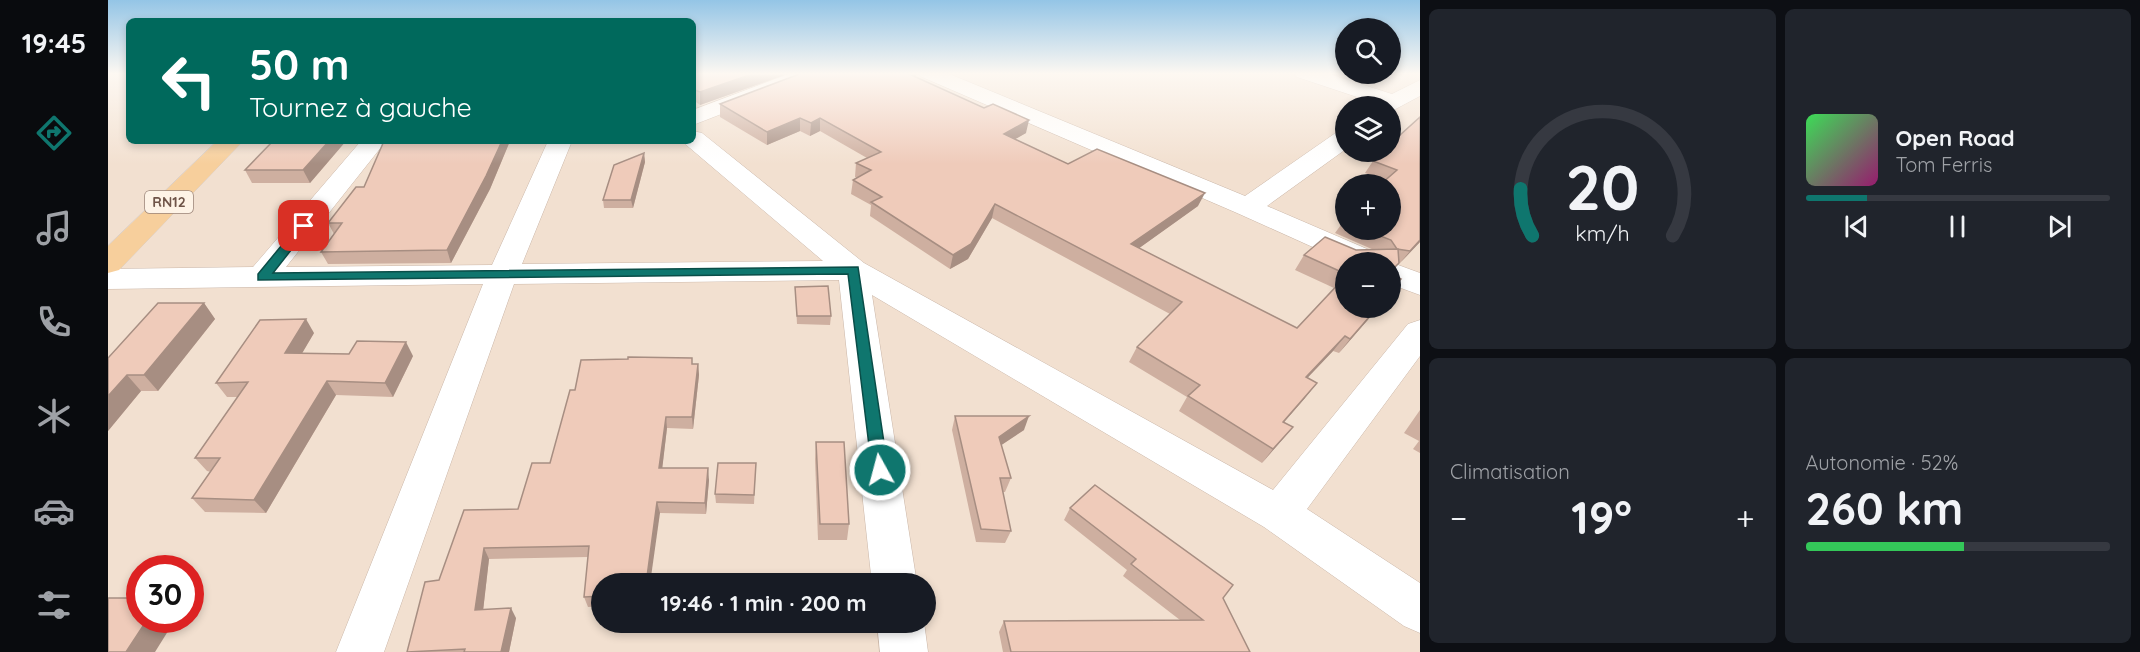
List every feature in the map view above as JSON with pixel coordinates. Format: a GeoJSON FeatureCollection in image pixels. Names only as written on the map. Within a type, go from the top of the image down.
{"type":"FeatureCollection","features":[{"type":"Feature","properties":{"kind":"main road","name":"RN12"},"geometry":{"type":"LineString","coordinates":[[108,262],[228,144]]}},
{"type":"Feature","properties":{"kind":"street"},"geometry":{"type":"LineString","coordinates":[[696,117],[731,103]]}},
{"type":"Feature","properties":{"kind":"street"},"geometry":{"type":"LineString","coordinates":[[1001,103],[1347,252]]}},
{"type":"Feature","properties":{"kind":"street"},"geometry":{"type":"LineString","coordinates":[[696,140],[854,270],[1280,514],[1420,610]]}},
{"type":"Feature","properties":{"kind":"street"},"geometry":{"type":"LineString","coordinates":[[262,277],[372,144]]}},
{"type":"Feature","properties":{"kind":"street"},"geometry":{"type":"LineString","coordinates":[[360,652],[503,273],[559,144]]}},
{"type":"Feature","properties":{"kind":"street"},"geometry":{"type":"LineString","coordinates":[[1246,207],[1335,145]]}},
{"type":"Feature","properties":{"kind":"street"},"geometry":{"type":"LineString","coordinates":[[108,279],[854,270]]}},
{"type":"Feature","properties":{"kind":"street"},"geometry":{"type":"LineString","coordinates":[[854,270],[894,573]]}},
{"type":"Feature","properties":{"kind":"street"},"geometry":{"type":"LineString","coordinates":[[1401,277],[1420,285]]}},
{"type":"Feature","properties":{"kind":"street"},"geometry":{"type":"LineString","coordinates":[[1280,514],[1420,332]]}},
{"type":"Feature","properties":{"kind":"street"},"geometry":{"type":"LineString","coordinates":[[901,633],[903,652]]}},
{"type":"Feature","properties":{"kind":"shaded area"},"geometry":{"type":"Polygon","coordinates":[[[108,103],[126,103],[126,144],[696,144],[696,103],[1335,103],[1335,162],[1401,162],[1401,103],[1420,103],[1420,652],[108,652],[108,103]]]}},
{"type":"Feature","properties":{"kind":"building"},"geometry":{"type":"Polygon","coordinates":[[[974,103],[984,108],[993,104],[1029,120],[1004,134],[1068,164],[1097,149],[1205,193],[1131,244],[1297,328],[1335,288],[1335,318],[1368,318],[1350,339],[1345,336],[1306,377],[1317,383],[1283,422],[1293,427],[1273,449],[1188,396],[1200,385],[1137,347],[1182,302],[995,204],[971,244],[953,255],[871,202],[882,197],[853,180],[871,170],[856,163],[881,152],[820,118],[811,123],[800,118],[767,132],[720,104],[974,103]]]}},
{"type":"Feature","properties":{"kind":"building"},"geometry":{"type":"Polygon","coordinates":[[[1420,117],[1420,240],[1410,251],[1397,249],[1391,240],[1401,240],[1401,174],[1392,174],[1397,170],[1376,162],[1401,162],[1401,134],[1420,117]]]}},
{"type":"Feature","properties":{"kind":"building"},"geometry":{"type":"Polygon","coordinates":[[[270,144],[326,144],[303,170],[245,170],[270,144]]]}},
{"type":"Feature","properties":{"kind":"building"},"geometry":{"type":"Polygon","coordinates":[[[383,144],[501,144],[447,250],[321,252],[342,223],[328,223],[356,187],[364,187],[383,144]]]}},
{"type":"Feature","properties":{"kind":"building"},"geometry":{"type":"Polygon","coordinates":[[[644,153],[631,200],[603,200],[614,165],[644,153]]]}},
{"type":"Feature","properties":{"kind":"building"},"geometry":{"type":"Polygon","coordinates":[[[1325,237],[1356,250],[1398,249],[1398,252],[1335,252],[1335,269],[1304,255],[1325,237]]]}},
{"type":"Feature","properties":{"kind":"building"},"geometry":{"type":"Polygon","coordinates":[[[828,286],[831,316],[797,316],[795,287],[828,286]]]}},
{"type":"Feature","properties":{"kind":"building"},"geometry":{"type":"Polygon","coordinates":[[[158,303],[204,303],[144,375],[127,375],[108,396],[108,358],[158,303]]]}},
{"type":"Feature","properties":{"kind":"building"},"geometry":{"type":"Polygon","coordinates":[[[306,319],[285,353],[349,354],[357,341],[406,342],[385,383],[327,381],[254,500],[192,498],[220,458],[195,458],[248,382],[216,383],[260,320],[306,319]]]}},
{"type":"Feature","properties":{"kind":"building"},"geometry":{"type":"Polygon","coordinates":[[[628,357],[692,358],[692,364],[698,364],[692,417],[666,417],[659,468],[708,468],[705,503],[657,502],[647,573],[591,573],[591,597],[584,597],[589,546],[484,548],[475,610],[511,608],[501,652],[464,652],[465,649],[407,652],[425,582],[439,580],[464,510],[518,509],[532,463],[550,463],[570,390],[575,390],[581,360],[628,359],[628,357]]]}},
{"type":"Feature","properties":{"kind":"building"},"geometry":{"type":"Polygon","coordinates":[[[955,416],[1029,416],[999,437],[1011,478],[1000,478],[1011,531],[981,529],[955,416]]]}},
{"type":"Feature","properties":{"kind":"building"},"geometry":{"type":"Polygon","coordinates":[[[816,442],[844,442],[849,524],[820,524],[816,442]]]}},
{"type":"Feature","properties":{"kind":"building"},"geometry":{"type":"Polygon","coordinates":[[[718,463],[756,463],[754,495],[715,494],[718,463]]]}},
{"type":"Feature","properties":{"kind":"building"},"geometry":{"type":"Polygon","coordinates":[[[1095,485],[1233,585],[1223,598],[1250,652],[1011,652],[1004,621],[1203,620],[1131,564],[1136,559],[1070,508],[1095,485]]]}},
{"type":"Feature","properties":{"kind":"building"},"geometry":{"type":"Polygon","coordinates":[[[108,598],[126,598],[126,633],[138,633],[126,652],[108,652],[108,598]]]}},
{"type":"Feature","properties":{"kind":"route"},"geometry":{"type":"LineString","coordinates":[[304,226],[262,277],[854,270],[880,470]]}}]}
